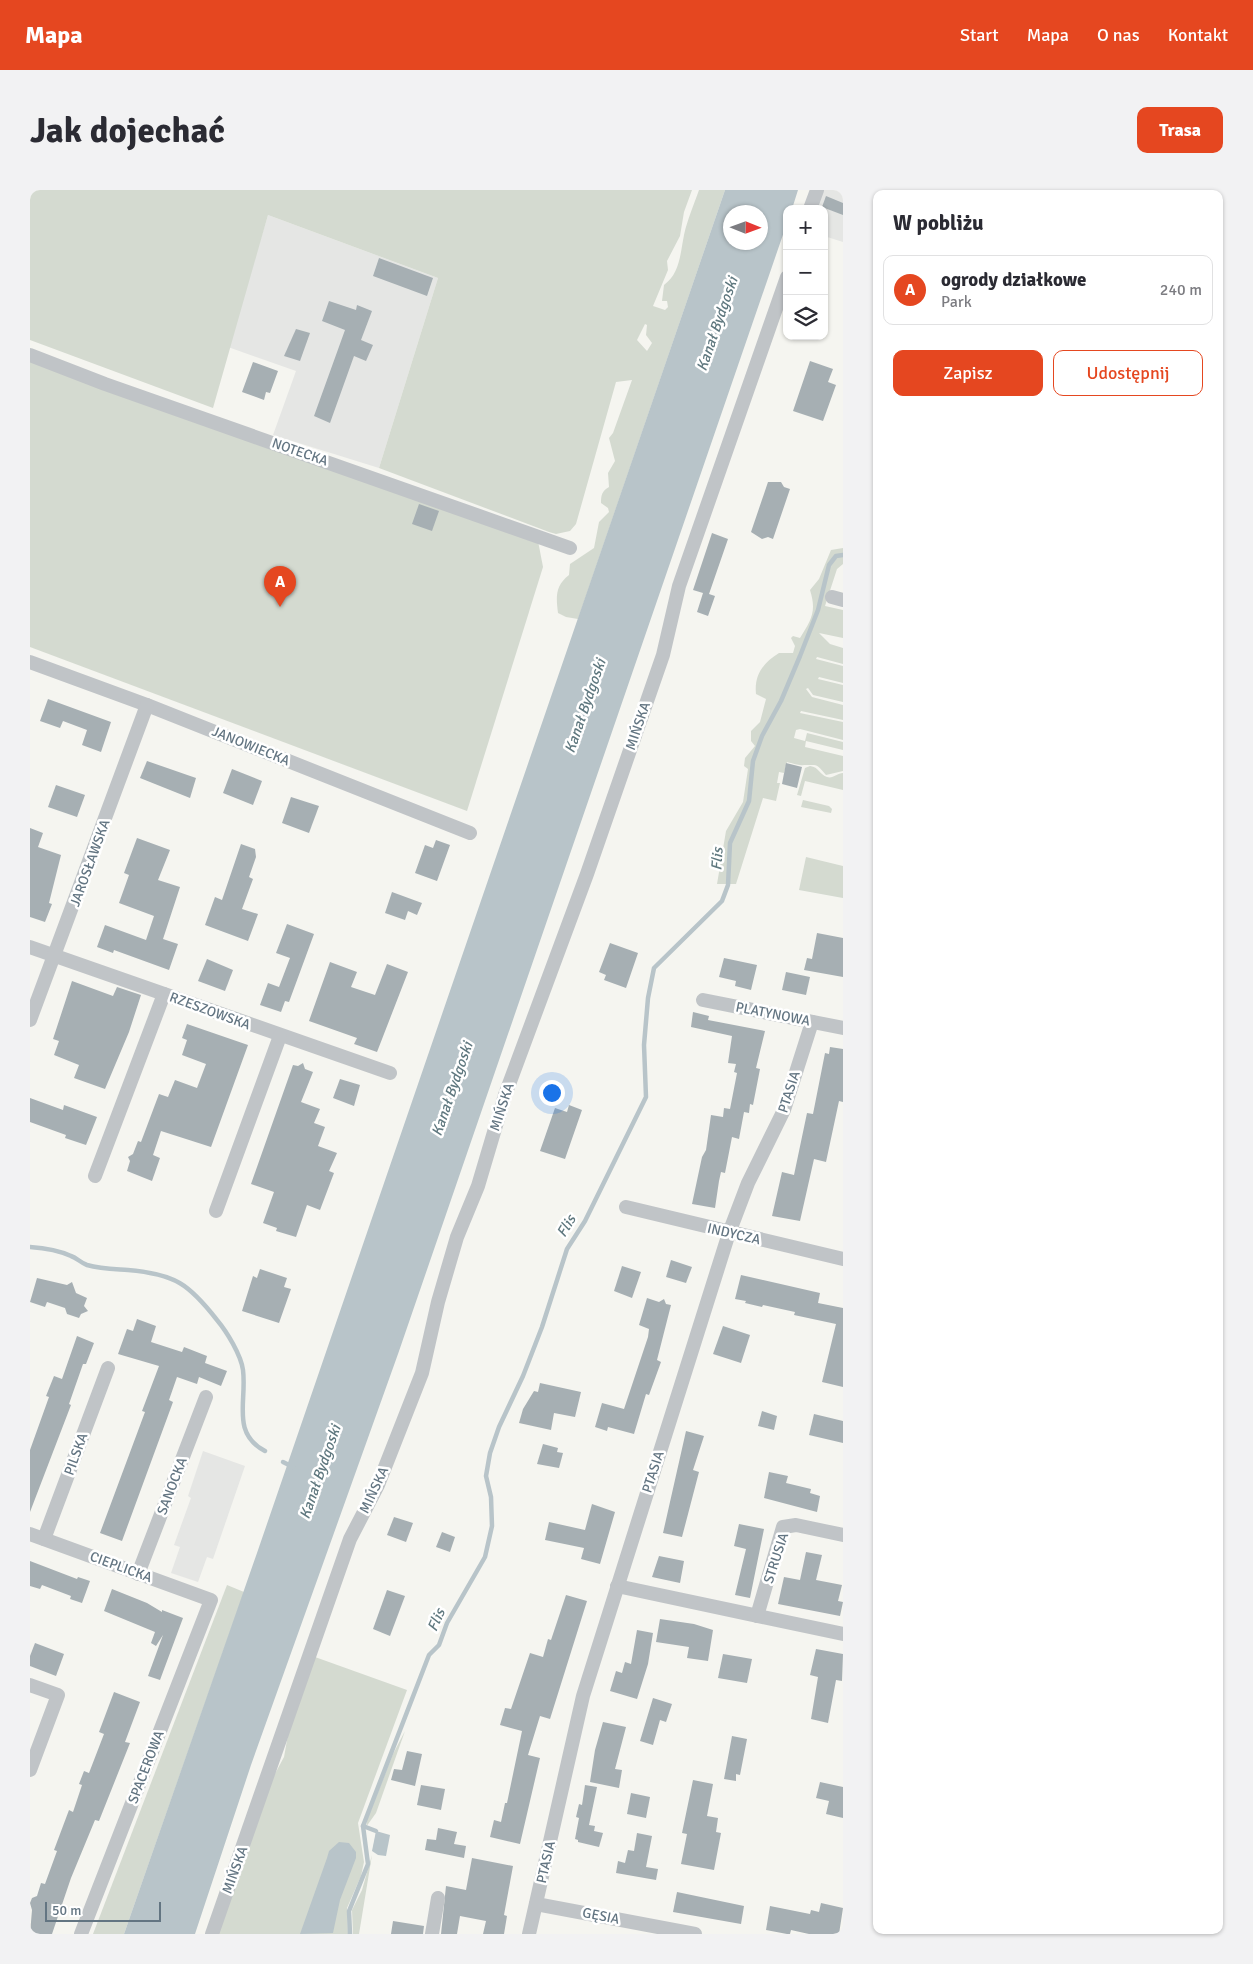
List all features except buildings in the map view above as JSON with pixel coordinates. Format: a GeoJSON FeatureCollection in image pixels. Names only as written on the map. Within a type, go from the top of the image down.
{"type":"FeatureCollection","features":[{"type":"Feature","properties":{"kind":"street"},"geometry":{"type":"LineString","coordinates":[[811,205],[817,190]]}},
{"type":"Feature","properties":{"kind":"street","name":"MIŃSKA"},"geometry":{"type":"LineString","coordinates":[[212,1934],[350,1539],[378,1485],[422,1373],[433,1319],[455,1243],[478,1186],[506,1095],[587,874],[663,655],[679,586],[783,288]]}},
{"type":"Feature","properties":{"kind":"street","name":"NOTECKA"},"geometry":{"type":"LineString","coordinates":[[30,355],[105,384],[570,548]]}},
{"type":"Feature","properties":{"kind":"street","name":"JANOWIECKA"},"geometry":{"type":"LineString","coordinates":[[30,662],[147,705],[470,833]]}},
{"type":"Feature","properties":{"kind":"street","name":"JAROSŁAWSKA"},"geometry":{"type":"LineString","coordinates":[[30,1020],[56,956],[147,705]]}},
{"type":"Feature","properties":{"kind":"street","name":"RZESZOWSKA"},"geometry":{"type":"LineString","coordinates":[[30,946],[280,1036],[390,1073]]}},
{"type":"Feature","properties":{"kind":"street"},"geometry":{"type":"LineString","coordinates":[[95,1176],[164,994]]}},
{"type":"Feature","properties":{"kind":"street","name":"PLATYNOWA"},"geometry":{"type":"LineString","coordinates":[[703,1000],[843,1028]]}},
{"type":"Feature","properties":{"kind":"street","name":"PTASIA"},"geometry":{"type":"LineString","coordinates":[[529,1934],[584,1696],[618,1586],[729,1233],[748,1183],[784,1110],[812,1022]]}},
{"type":"Feature","properties":{"kind":"street"},"geometry":{"type":"LineString","coordinates":[[216,1211],[280,1036]]}},
{"type":"Feature","properties":{"kind":"street","name":"INDYCZA"},"geometry":{"type":"LineString","coordinates":[[626,1207],[843,1259]]}},
{"type":"Feature","properties":{"kind":"street","name":"PILSKA"},"geometry":{"type":"LineString","coordinates":[[44,1539],[108,1368]]}},
{"type":"Feature","properties":{"kind":"street","name":"SANOCKA"},"geometry":{"type":"LineString","coordinates":[[138,1574],[206,1397]]}},
{"type":"Feature","properties":{"kind":"street","name":"STRUSIA"},"geometry":{"type":"LineString","coordinates":[[757,1616],[784,1527],[796,1525],[843,1535]]}},
{"type":"Feature","properties":{"kind":"street","name":"CIEPLICKA"},"geometry":{"type":"LineString","coordinates":[[30,1534],[211,1600]]}},
{"type":"Feature","properties":{"kind":"street"},"geometry":{"type":"LineString","coordinates":[[618,1586],[843,1634]]}},
{"type":"Feature","properties":{"kind":"street","name":"SPACEROWA"},"geometry":{"type":"LineString","coordinates":[[81,1934],[211,1600]]}},
{"type":"Feature","properties":{"kind":"street"},"geometry":{"type":"LineString","coordinates":[[30,1685],[58,1695],[30,1770]]}},
{"type":"Feature","properties":{"kind":"street"},"geometry":{"type":"LineString","coordinates":[[432,1934],[438,1898]]}},
{"type":"Feature","properties":{"kind":"street","name":"GĘSIA"},"geometry":{"type":"LineString","coordinates":[[536,1904],[695,1934]]}},
{"type":"Feature","properties":{"kind":"shaded area"},"geometry":{"type":"Polygon","coordinates":[[[30,190],[692,190],[684,212],[680,236],[667,261],[668,270],[653,306],[665,310],[668,307],[667,301],[662,301],[664,285],[676,269],[685,230],[699,190],[725,190],[578,619],[566,617],[558,613],[558,592],[561,583],[569,575],[570,564],[594,548],[599,522],[609,512],[608,508],[601,503],[601,498],[602,494],[609,487],[608,473],[615,461],[609,438],[613,433],[632,380],[616,382],[576,524],[570,531],[556,534],[549,532],[379,468],[438,278],[268,215],[213,408],[30,340],[30,190]],[[645,324],[637,340],[647,351],[652,343],[646,335],[647,325],[645,324]]]}},
{"type":"Feature","properties":{"kind":"shaded area"},"geometry":{"type":"Polygon","coordinates":[[[820,190],[843,190],[843,242],[828,237],[828,205],[814,205],[820,190]]]}},
{"type":"Feature","properties":{"kind":"shaded area"},"geometry":{"type":"Polygon","coordinates":[[[268,215],[438,278],[379,468],[273,435],[296,371],[228,347],[268,215]]]}},
{"type":"Feature","properties":{"kind":"shaded area"},"geometry":{"type":"Polygon","coordinates":[[[30,361],[538,541],[543,567],[467,811],[30,647],[30,361]]]}},
{"type":"Feature","properties":{"kind":"shaded area"},"geometry":{"type":"Polygon","coordinates":[[[843,548],[843,564],[837,569],[825,606],[843,610],[843,638],[819,633],[830,644],[843,648],[843,664],[817,657],[816,659],[843,666],[843,683],[819,677],[818,679],[843,685],[843,702],[813,695],[808,688],[806,689],[812,697],[843,705],[843,720],[801,711],[800,713],[843,722],[843,740],[800,729],[796,730],[794,738],[805,741],[807,733],[843,742],[843,750],[806,741],[805,747],[843,756],[843,771],[826,775],[816,766],[787,762],[784,773],[779,772],[777,783],[780,783],[776,801],[763,798],[736,884],[717,884],[726,831],[743,802],[748,769],[744,766],[745,758],[755,746],[751,741],[751,731],[760,722],[766,699],[756,694],[758,675],[764,665],[779,653],[793,653],[795,646],[791,638],[793,636],[800,638],[812,616],[813,604],[810,590],[819,579],[831,550],[843,548]]]}},
{"type":"Feature","properties":{"kind":"shaded area"},"geometry":{"type":"Polygon","coordinates":[[[810,766],[827,777],[843,773],[843,790],[805,781],[801,796],[797,795],[805,768],[810,766]]]}},
{"type":"Feature","properties":{"kind":"shaded area"},"geometry":{"type":"Polygon","coordinates":[[[803,800],[829,806],[832,809],[831,813],[801,807],[803,800]]]}},
{"type":"Feature","properties":{"kind":"shaded area"},"geometry":{"type":"Polygon","coordinates":[[[806,857],[843,866],[843,898],[799,890],[806,857]]]}},
{"type":"Feature","properties":{"kind":"shaded area"},"geometry":{"type":"Polygon","coordinates":[[[203,1451],[245,1466],[213,1559],[207,1557],[198,1582],[171,1573],[180,1547],[174,1545],[191,1498],[188,1496],[203,1451]]]}},
{"type":"Feature","properties":{"kind":"shaded area"},"geometry":{"type":"Polygon","coordinates":[[[227,1585],[244,1592],[124,1934],[93,1934],[227,1585]]]}},
{"type":"Feature","properties":{"kind":"shaded area"},"geometry":{"type":"Polygon","coordinates":[[[315,1657],[407,1690],[358,1823],[364,1862],[361,1876],[347,1908],[348,1934],[216,1934],[269,1785],[284,1757],[289,1729],[315,1657]]]}},
{"type":"Feature","properties":{"kind":"shaded area"},"geometry":{"type":"Polygon","coordinates":[[[405,1731],[376,1813],[366,1827],[393,1754],[405,1731]]]}},
{"type":"Feature","properties":{"kind":"shaded area"},"geometry":{"type":"Polygon","coordinates":[[[372,1855],[359,1934],[353,1934],[352,1910],[362,1890],[372,1855]]]}},
{"type":"Feature","properties":{"kind":"water","name":"Kanał Bydgoski"},"geometry":{"type":"Polygon","coordinates":[[[725,190],[798,190],[793,205],[783,205],[783,235],[398,1354],[251,1765],[195,1934],[124,1934],[257,1553],[725,190]]]}},
{"type":"Feature","properties":{"kind":"water"},"geometry":{"type":"Polygon","coordinates":[[[376,1831],[390,1835],[386,1856],[378,1855],[372,1851],[376,1831]]]}},
{"type":"Feature","properties":{"kind":"water"},"geometry":{"type":"Polygon","coordinates":[[[339,1842],[349,1843],[356,1852],[356,1858],[340,1900],[333,1933],[300,1934],[329,1851],[339,1842]]]}},
{"type":"Feature","properties":{"kind":"waterway","name":"Flis"},"geometry":{"type":"LineString","coordinates":[[350,1934],[349,1911],[368,1864],[363,1826],[429,1655],[439,1645],[447,1623],[485,1557],[492,1526],[491,1497],[486,1476],[490,1453],[499,1427],[523,1376],[542,1327],[567,1249],[585,1221],[646,1097],[644,1045],[648,998],[654,968],[722,901],[728,885],[730,843],[749,801],[753,761],[762,736],[781,701],[818,610],[829,565],[836,556],[843,555]]}},
{"type":"Feature","properties":{"kind":"waterway"},"geometry":{"type":"LineString","coordinates":[[30,1247],[61,1252],[92,1266],[158,1274],[189,1289],[221,1325],[237,1351],[243,1370],[244,1426],[254,1444],[265,1451]]}},
{"type":"Feature","properties":{"kind":"waterway"},"geometry":{"type":"LineString","coordinates":[[283,1462],[293,1467]]}},
{"type":"Feature","properties":{"kind":"waterway"},"geometry":{"type":"LineString","coordinates":[[363,1826],[376,1831]]}},
{"type":"Feature","properties":{"kind":"place","name":"ogrody działkowe"},"geometry":{"type":"Point","coordinates":[280,607]}}]}
